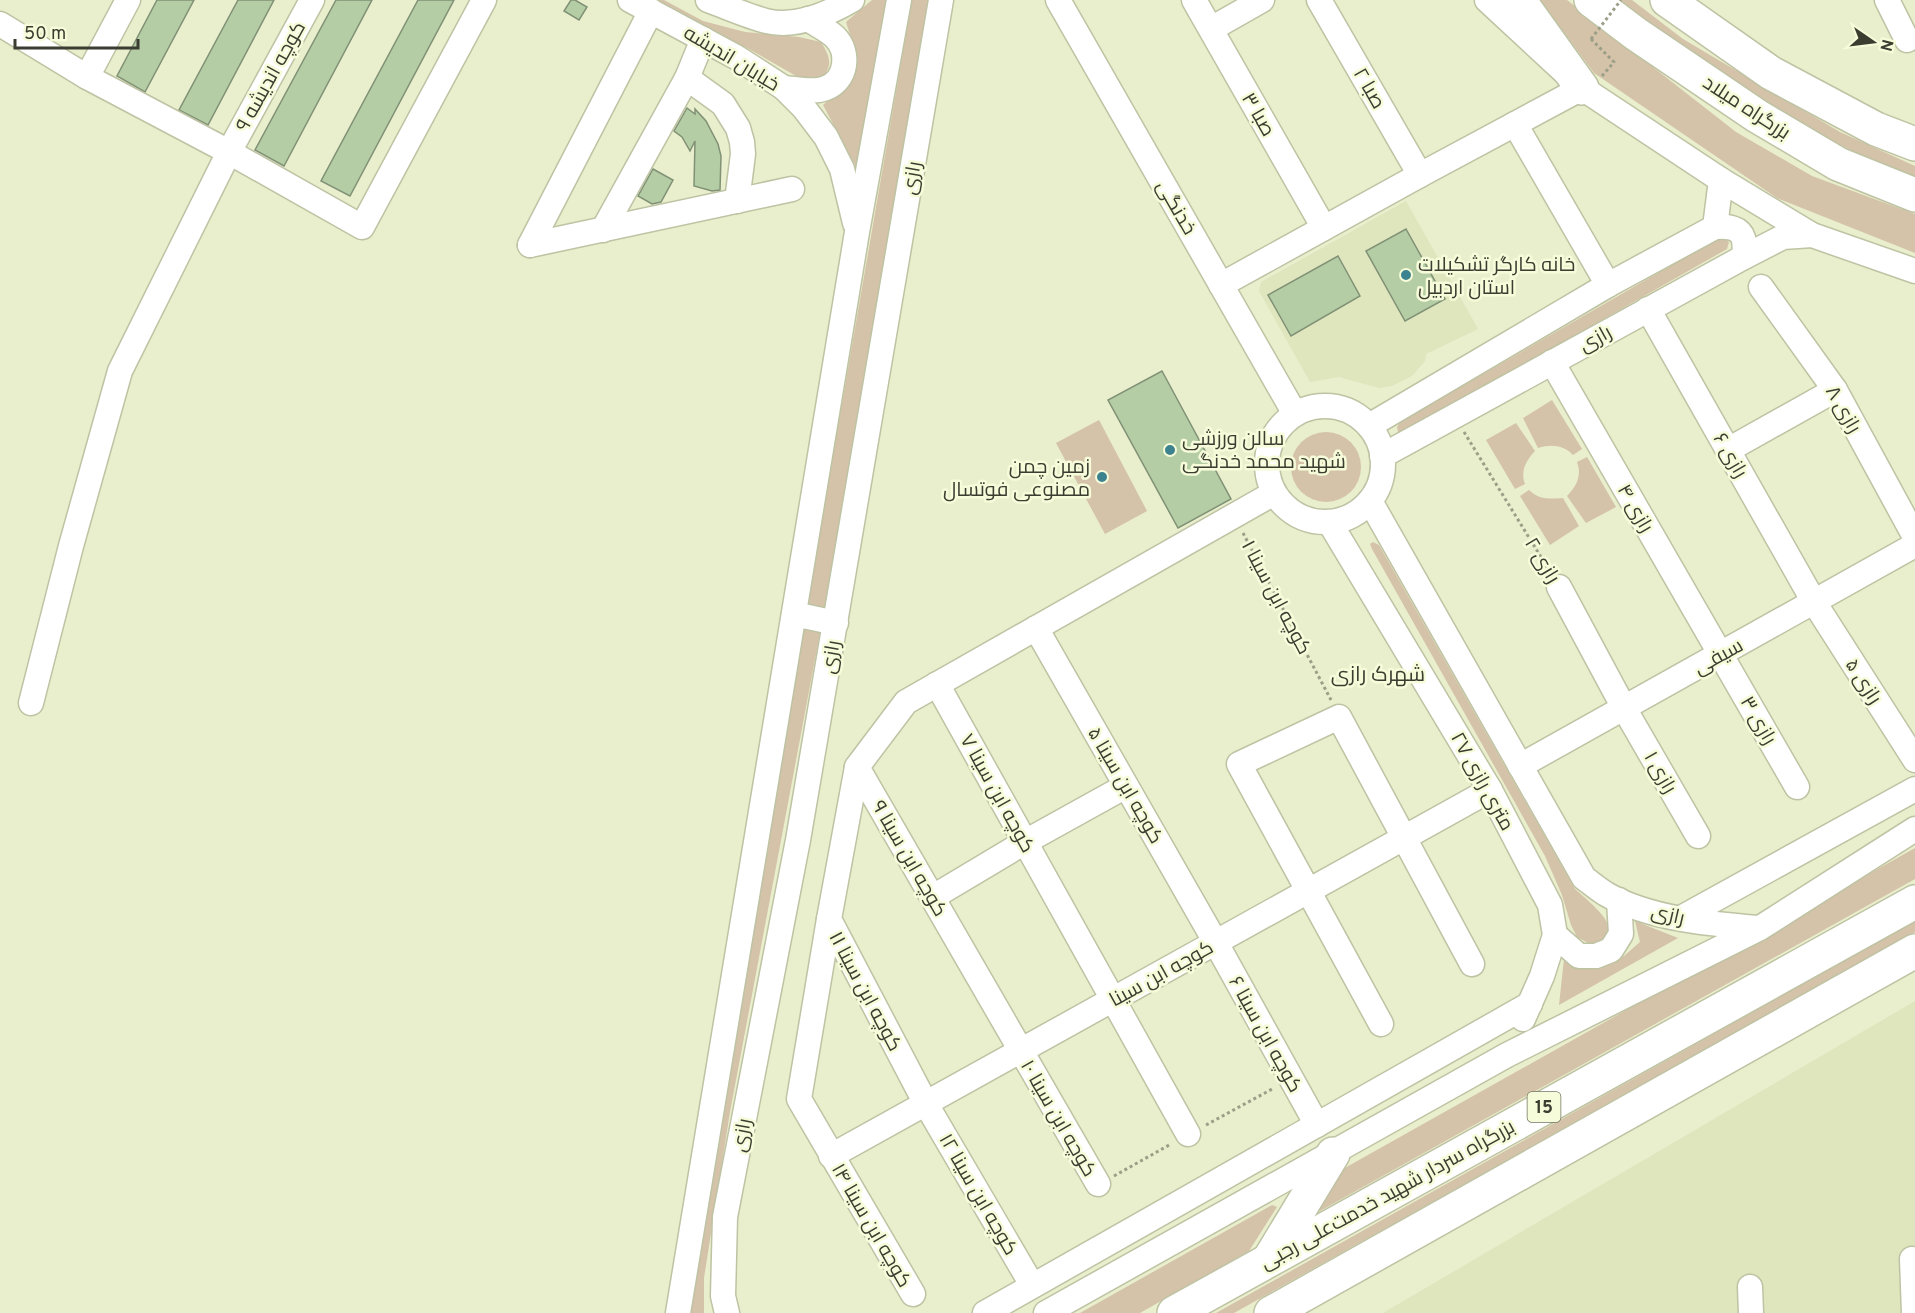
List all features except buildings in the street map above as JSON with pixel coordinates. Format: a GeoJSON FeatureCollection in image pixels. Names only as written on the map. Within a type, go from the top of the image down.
{"type":"FeatureCollection","features":[{"type":"Feature","properties":{"kind":"highway"},"geometry":{"type":"LineString","coordinates":[[1520,0],[1582,88]]}},
{"type":"Feature","properties":{"kind":"highway","name":"بزرگراه میلاد"},"geometry":{"type":"LineString","coordinates":[[1590,0],[1757,116],[1838,164],[1915,195]]}},
{"type":"Feature","properties":{"kind":"highway"},"geometry":{"type":"LineString","coordinates":[[1667,0],[1771,73],[1876,129],[1915,144]]}},
{"type":"Feature","properties":{"kind":"highway","name":"بزرگراه سردار شهید خدمت‌علی رجبی"},"geometry":{"type":"LineString","coordinates":[[1174,1313],[1915,902]]}},
{"type":"Feature","properties":{"kind":"highway","name":"15"},"geometry":{"type":"LineString","coordinates":[[1271,1313],[1915,951]]}},
{"type":"Feature","properties":{"kind":"highway"},"geometry":{"type":"LineString","coordinates":[[1269,1259],[1333,1154]]}},
{"type":"Feature","properties":{"kind":"street"},"geometry":{"type":"LineString","coordinates":[[87,77],[128,0]]}},
{"type":"Feature","properties":{"kind":"street","name":"کوچه اندیشه ۹"},"geometry":{"type":"LineString","coordinates":[[31,703],[71,546],[120,371],[229,152],[312,0]]}},
{"type":"Feature","properties":{"kind":"street"},"geometry":{"type":"LineString","coordinates":[[0,24],[87,77],[229,152],[362,227],[484,0]]}},
{"type":"Feature","properties":{"kind":"street","name":"خیابان اندیشه"},"geometry":{"type":"LineString","coordinates":[[708,0],[768,21],[789,23],[839,8],[852,0]]}},
{"type":"Feature","properties":{"kind":"street","name":"رازی"},"geometry":{"type":"LineString","coordinates":[[678,1313],[857,232],[899,0]]}},
{"type":"Feature","properties":{"kind":"street","name":"رازی"},"geometry":{"type":"LineString","coordinates":[[727,1313],[723,1296],[725,1217],[798,840],[941,0]]}},
{"type":"Feature","properties":{"kind":"street","name":"خدنگی"},"geometry":{"type":"LineString","coordinates":[[1058,0],[1295,414]]}},
{"type":"Feature","properties":{"kind":"street","name":"صبا ۳"},"geometry":{"type":"LineString","coordinates":[[1194,0],[1324,228]]}},
{"type":"Feature","properties":{"kind":"street"},"geometry":{"type":"LineString","coordinates":[[1211,29],[1262,0]]}},
{"type":"Feature","properties":{"kind":"street","name":"صبا ۲"},"geometry":{"type":"LineString","coordinates":[[1319,0],[1420,175]]}},
{"type":"Feature","properties":{"kind":"street"},"geometry":{"type":"LineString","coordinates":[[1487,0],[1582,88],[1720,180],[1812,236],[1915,271]]}},
{"type":"Feature","properties":{"kind":"street"},"geometry":{"type":"LineString","coordinates":[[1887,0],[1907,40]]}},
{"type":"Feature","properties":{"kind":"street"},"geometry":{"type":"LineString","coordinates":[[641,6],[530,245],[792,189]]}},
{"type":"Feature","properties":{"kind":"street","name":"خیابان اندیشه"},"geometry":{"type":"LineString","coordinates":[[641,6],[736,57],[784,88],[804,108],[826,137],[842,169],[857,232]]}},
{"type":"Feature","properties":{"kind":"street"},"geometry":{"type":"LineString","coordinates":[[784,88],[825,89],[836,82],[843,71],[845,58],[837,38],[808,19]]}},
{"type":"Feature","properties":{"kind":"street"},"geometry":{"type":"LineString","coordinates":[[603,230],[687,78],[703,39]]}},
{"type":"Feature","properties":{"kind":"street"},"geometry":{"type":"LineString","coordinates":[[687,78],[723,104],[738,128],[743,154],[737,201]]}},
{"type":"Feature","properties":{"kind":"street"},"geometry":{"type":"LineString","coordinates":[[1221,285],[1582,88]]}},
{"type":"Feature","properties":{"kind":"street"},"geometry":{"type":"LineString","coordinates":[[1515,124],[1608,285]]}},
{"type":"Feature","properties":{"kind":"street"},"geometry":{"type":"LineString","coordinates":[[1720,180],[1716,227],[1726,226],[1739,230],[1744,237],[1744,257]]}},
{"type":"Feature","properties":{"kind":"street","name":"رازی"},"geometry":{"type":"LineString","coordinates":[[1369,426],[1608,285],[1716,227]]}},
{"type":"Feature","properties":{"kind":"street","name":"رازی"},"geometry":{"type":"LineString","coordinates":[[1382,456],[1783,237],[1812,236]]}},
{"type":"Feature","properties":{"kind":"street","name":"رازی ۸"},"geometry":{"type":"LineString","coordinates":[[1761,287],[1835,390],[1915,537]]}},
{"type":"Feature","properties":{"kind":"street","name":"رازی ۶"},"geometry":{"type":"LineString","coordinates":[[1648,309],[1814,602]]}},
{"type":"Feature","properties":{"kind":"street","name":"رازی ۴"},"geometry":{"type":"LineString","coordinates":[[1552,362],[1720,654]]}},
{"type":"Feature","properties":{"kind":"street"},"geometry":{"type":"LineString","coordinates":[[1728,450],[1835,390]]}},
{"type":"Feature","properties":{"kind":"street"},"geometry":{"type":"LineString","coordinates":[[1314,407],[1334,407],[1354,413],[1369,426],[1378,440],[1383,472],[1370,501],[1359,512],[1330,523],[1314,522],[1298,516],[1284,506],[1274,493],[1267,476],[1267,458],[1271,441],[1281,425],[1295,414],[1314,407]]}},
{"type":"Feature","properties":{"kind":"street"},"geometry":{"type":"LineString","coordinates":[[857,767],[906,702],[1274,493]]}},
{"type":"Feature","properties":{"kind":"street","name":"۲۷ متری رازی"},"geometry":{"type":"LineString","coordinates":[[1370,501],[1584,878]]}},
{"type":"Feature","properties":{"kind":"street","name":"۲۷ متری رازی"},"geometry":{"type":"LineString","coordinates":[[1330,523],[1490,790],[1550,905],[1555,934],[1542,976],[1508,1055]]}},
{"type":"Feature","properties":{"kind":"street","name":"سیفی"},"geometry":{"type":"LineString","coordinates":[[1520,766],[1915,545]]}},
{"type":"Feature","properties":{"kind":"street","name":"رازی ۲"},"geometry":{"type":"LineString","coordinates":[[1559,587],[1624,708]]}},
{"type":"Feature","properties":{"kind":"street","name":"رازی ۵"},"geometry":{"type":"LineString","coordinates":[[1814,602],[1915,760]]}},
{"type":"Feature","properties":{"kind":"street"},"geometry":{"type":"LineString","coordinates":[[794,614],[836,623]]}},
{"type":"Feature","properties":{"kind":"street","name":"کوچه ابن سینا ۵"},"geometry":{"type":"LineString","coordinates":[[1036,628],[1216,943]]}},
{"type":"Feature","properties":{"kind":"street","name":"رازی ۳"},"geometry":{"type":"LineString","coordinates":[[1720,654],[1797,787]]}},
{"type":"Feature","properties":{"kind":"street","name":"کوچه ابن سینا ۷"},"geometry":{"type":"LineString","coordinates":[[937,684],[1188,1134]]}},
{"type":"Feature","properties":{"kind":"street","name":"رازی ۱"},"geometry":{"type":"LineString","coordinates":[[1624,708],[1698,836]]}},
{"type":"Feature","properties":{"kind":"street"},"geometry":{"type":"LineString","coordinates":[[1381,1024],[1239,764],[1339,717],[1472,964]]}},
{"type":"Feature","properties":{"kind":"street","name":"کوچه ابن سینا ۹"},"geometry":{"type":"LineString","coordinates":[[857,767],[1020,1051]]}},
{"type":"Feature","properties":{"kind":"street","name":"کوچه ابن سینا ۱۱"},"geometry":{"type":"LineString","coordinates":[[857,767],[829,919],[926,1104]]}},
{"type":"Feature","properties":{"kind":"street"},"geometry":{"type":"LineString","coordinates":[[933,897],[1025,842],[1126,786]]}},
{"type":"Feature","properties":{"kind":"street"},"geometry":{"type":"LineString","coordinates":[[1681,918],[1915,789]]}},
{"type":"Feature","properties":{"kind":"street","name":"کوچه ابن سینا"},"geometry":{"type":"LineString","coordinates":[[831,1156],[1490,790]]}},
{"type":"Feature","properties":{"kind":"street"},"geometry":{"type":"LineString","coordinates":[[1046,1313],[1508,1055],[1760,928],[1915,829]]}},
{"type":"Feature","properties":{"kind":"street","name":"رازی"},"geometry":{"type":"LineString","coordinates":[[1584,878],[1606,894],[1658,913],[1726,925],[1760,928]]}},
{"type":"Feature","properties":{"kind":"street"},"geometry":{"type":"LineString","coordinates":[[1555,934],[1579,956],[1596,956],[1611,950],[1621,934],[1619,900]]}},
{"type":"Feature","properties":{"kind":"street","name":"کوچه ابن سینا ۱۴"},"geometry":{"type":"LineString","coordinates":[[829,919],[799,1099],[912,1294]]}},
{"type":"Feature","properties":{"kind":"street","name":"کوچه ابن سینا ۶"},"geometry":{"type":"LineString","coordinates":[[1216,943],[1317,1125]]}},
{"type":"Feature","properties":{"kind":"street"},"geometry":{"type":"LineString","coordinates":[[985,1313],[1530,1004]]}},
{"type":"Feature","properties":{"kind":"street","name":"کوچه ابن سینا ۱۰"},"geometry":{"type":"LineString","coordinates":[[1020,1051],[1098,1184]]}},
{"type":"Feature","properties":{"kind":"street","name":"کوچه ابن سینا ۱۲"},"geometry":{"type":"LineString","coordinates":[[926,1104],[1032,1285]]}},
{"type":"Feature","properties":{"kind":"street"},"geometry":{"type":"LineString","coordinates":[[1912,1259],[1914,1313]]}},
{"type":"Feature","properties":{"kind":"street"},"geometry":{"type":"LineString","coordinates":[[1750,1287],[1750,1313]]}},
{"type":"Feature","properties":{"kind":"path"},"geometry":{"type":"LineString","coordinates":[[1614,62],[1591,39],[1621,0]]}},
{"type":"Feature","properties":{"kind":"path","name":"رازی ۲"},"geometry":{"type":"LineString","coordinates":[[1455,417],[1559,587]]}},
{"type":"Feature","properties":{"kind":"path","name":"کوچه ابن سینا ۱"},"geometry":{"type":"LineString","coordinates":[[1234,516],[1339,717]]}},
{"type":"Feature","properties":{"kind":"shaded area"},"geometry":{"type":"Polygon","coordinates":[[[648,0],[664,0],[703,21],[745,32],[799,37],[821,42],[829,57],[829,66],[820,81],[803,80],[749,49],[697,26],[648,0]]]}},
{"type":"Feature","properties":{"kind":"shaded area"},"geometry":{"type":"Polygon","coordinates":[[[872,0],[889,0],[858,171],[823,105],[845,85],[854,68],[854,49],[846,22],[872,0]]]}},
{"type":"Feature","properties":{"kind":"shaded area"},"geometry":{"type":"Polygon","coordinates":[[[912,0],[930,0],[843,510],[730,1112],[704,1278],[704,1313],[687,1313],[774,795],[912,0]]]}},
{"type":"Feature","properties":{"kind":"shaded area"},"geometry":{"type":"Polygon","coordinates":[[[1540,0],[1567,0],[1736,132],[1812,176],[1915,214],[1915,253],[1777,198],[1594,73],[1540,0]]]}},
{"type":"Feature","properties":{"kind":"shaded area"},"geometry":{"type":"Polygon","coordinates":[[[1608,0],[1632,0],[1683,39],[1840,132],[1915,166],[1915,179],[1788,119],[1608,0]]]}},
{"type":"Feature","properties":{"kind":"shaded area"},"geometry":{"type":"Polygon","coordinates":[[[1406,201],[1478,329],[1426,354],[1425,361],[1412,376],[1392,386],[1379,388],[1339,377],[1310,382],[1259,291],[1261,282],[1406,201]]]}},
{"type":"Feature","properties":{"kind":"shaded area"},"geometry":{"type":"Polygon","coordinates":[[[1722,236],[1729,242],[1727,249],[1403,433],[1398,432],[1397,427],[1400,422],[1722,236]]]}},
{"type":"Feature","properties":{"kind":"shaded area"},"geometry":{"type":"Polygon","coordinates":[[[1552,400],[1582,449],[1573,455],[1557,446],[1538,448],[1523,418],[1552,400]]]}},
{"type":"Feature","properties":{"kind":"shaded area","name":"زمین چمن مصنوعی فوتسال"},"geometry":{"type":"Polygon","coordinates":[[[1099,420],[1147,511],[1105,534],[1056,443],[1099,420]]]}},
{"type":"Feature","properties":{"kind":"shaded area"},"geometry":{"type":"Polygon","coordinates":[[[1516,423],[1535,451],[1525,466],[1523,475],[1525,484],[1515,489],[1486,440],[1516,423]]]}},
{"type":"Feature","properties":{"kind":"shaded area"},"geometry":{"type":"Polygon","coordinates":[[[1319,432],[1333,432],[1346,438],[1355,447],[1361,460],[1359,480],[1351,492],[1333,502],[1319,502],[1306,496],[1297,487],[1291,474],[1291,460],[1297,447],[1306,438],[1319,432]]]}},
{"type":"Feature","properties":{"kind":"shaded area"},"geometry":{"type":"Polygon","coordinates":[[[1587,457],[1616,507],[1586,523],[1567,496],[1578,480],[1577,462],[1587,457]]]}},
{"type":"Feature","properties":{"kind":"shaded area"},"geometry":{"type":"Polygon","coordinates":[[[1529,490],[1549,499],[1563,498],[1579,526],[1550,545],[1520,496],[1529,490]]]}},
{"type":"Feature","properties":{"kind":"shaded area"},"geometry":{"type":"Polygon","coordinates":[[[1373,542],[1379,545],[1575,889],[1605,918],[1609,934],[1603,940],[1590,944],[1577,937],[1545,856],[1372,549],[1370,544],[1373,542]]]}},
{"type":"Feature","properties":{"kind":"shaded area"},"geometry":{"type":"Polygon","coordinates":[[[1915,848],[1915,879],[1311,1216],[1343,1169],[1915,848]]]}},
{"type":"Feature","properties":{"kind":"shaded area"},"geometry":{"type":"Polygon","coordinates":[[[1635,921],[1678,938],[1559,1005],[1564,959],[1598,966],[1624,956],[1640,942],[1635,921]]]}},
{"type":"Feature","properties":{"kind":"shaded area"},"geometry":{"type":"Polygon","coordinates":[[[1915,921],[1915,932],[1234,1313],[1216,1313],[1915,921]]]}},
{"type":"Feature","properties":{"kind":"shaded area"},"geometry":{"type":"Polygon","coordinates":[[[1915,1001],[1915,1313],[1383,1313],[1915,1001]]]}},
{"type":"Feature","properties":{"kind":"shaded area"},"geometry":{"type":"Polygon","coordinates":[[[1272,1205],[1277,1207],[1249,1251],[1140,1313],[1080,1313],[1272,1205]]]}},
{"type":"Feature","properties":{"kind":"place","name":"خانه کارگر تشکیلات استان اردبیل"},"geometry":{"type":"Point","coordinates":[1406,275]}},
{"type":"Feature","properties":{"kind":"place","name":"سالن ورزشی شهید محمد خدنگی"},"geometry":{"type":"Point","coordinates":[1170,450]}},
{"type":"Feature","properties":{"kind":"place","name":"زمین چمن مصنوعی فوتسال"},"geometry":{"type":"Point","coordinates":[1102,477]}},
{"type":"Feature","properties":{"kind":"district","name":"شهرک رازی"},"geometry":{"type":"Point","coordinates":[1378,674]}}]}
